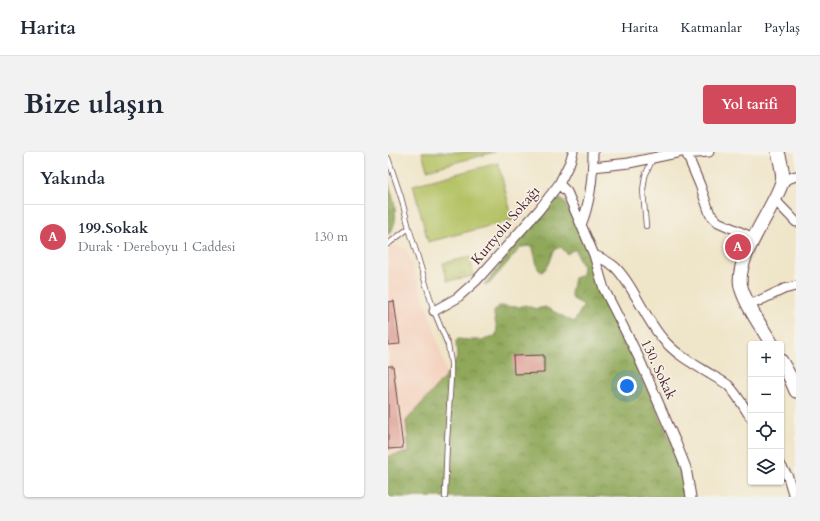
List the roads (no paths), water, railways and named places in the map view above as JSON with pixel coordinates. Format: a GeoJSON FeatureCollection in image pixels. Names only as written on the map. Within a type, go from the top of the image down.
{"type":"FeatureCollection","features":[{"type":"Feature","properties":{"kind":"street"},"geometry":{"type":"LineString","coordinates":[[559,184],[570,162],[573,152]]}},
{"type":"Feature","properties":{"kind":"street"},"geometry":{"type":"LineString","coordinates":[[581,225],[588,204],[593,167],[593,152]]}},
{"type":"Feature","properties":{"kind":"street"},"geometry":{"type":"LineString","coordinates":[[593,167],[629,163],[682,152],[709,152]]}},
{"type":"Feature","properties":{"kind":"street"},"geometry":{"type":"LineString","coordinates":[[682,152],[700,185],[710,214],[718,222],[754,238]]}},
{"type":"Feature","properties":{"kind":"street"},"geometry":{"type":"LineString","coordinates":[[770,341],[741,287],[740,275],[742,266],[754,238],[775,200],[782,181],[778,152]]}},
{"type":"Feature","properties":{"kind":"street"},"geometry":{"type":"LineString","coordinates":[[782,181],[796,176]]}},
{"type":"Feature","properties":{"kind":"street","name":"Kurtyolu Sokağı"},"geometry":{"type":"LineString","coordinates":[[434,312],[457,298],[476,281],[559,184],[567,192],[594,255]]}},
{"type":"Feature","properties":{"kind":"street"},"geometry":{"type":"LineString","coordinates":[[775,200],[796,222]]}},
{"type":"Feature","properties":{"kind":"street"},"geometry":{"type":"LineString","coordinates":[[594,255],[605,260],[620,273],[649,320],[661,337],[673,350],[686,360],[728,385],[748,413]]}},
{"type":"Feature","properties":{"kind":"street","name":"130. Sokak"},"geometry":{"type":"LineString","coordinates":[[594,255],[604,289],[638,356],[684,462],[691,497]]}},
{"type":"Feature","properties":{"kind":"street"},"geometry":{"type":"LineString","coordinates":[[750,305],[784,289],[796,286]]}},
{"type":"Feature","properties":{"kind":"street"},"geometry":{"type":"LineString","coordinates":[[784,365],[793,380],[796,391]]}},
{"type":"Feature","properties":{"kind":"street"},"geometry":{"type":"LineString","coordinates":[[784,471],[788,477],[794,497]]}},
{"type":"Feature","properties":{"kind":"lane"},"geometry":{"type":"LineString","coordinates":[[388,158],[401,197],[434,312],[448,345],[451,363],[445,497]]}},
{"type":"Feature","properties":{"kind":"lane"},"geometry":{"type":"LineString","coordinates":[[646,226],[643,190],[645,176],[653,158]]}},
{"type":"Feature","properties":{"kind":"lane"},"geometry":{"type":"LineString","coordinates":[[388,244],[409,228]]}},
{"type":"Feature","properties":{"kind":"place","name":"199.Sokak"},"geometry":{"type":"Point","coordinates":[738,247]}}]}
